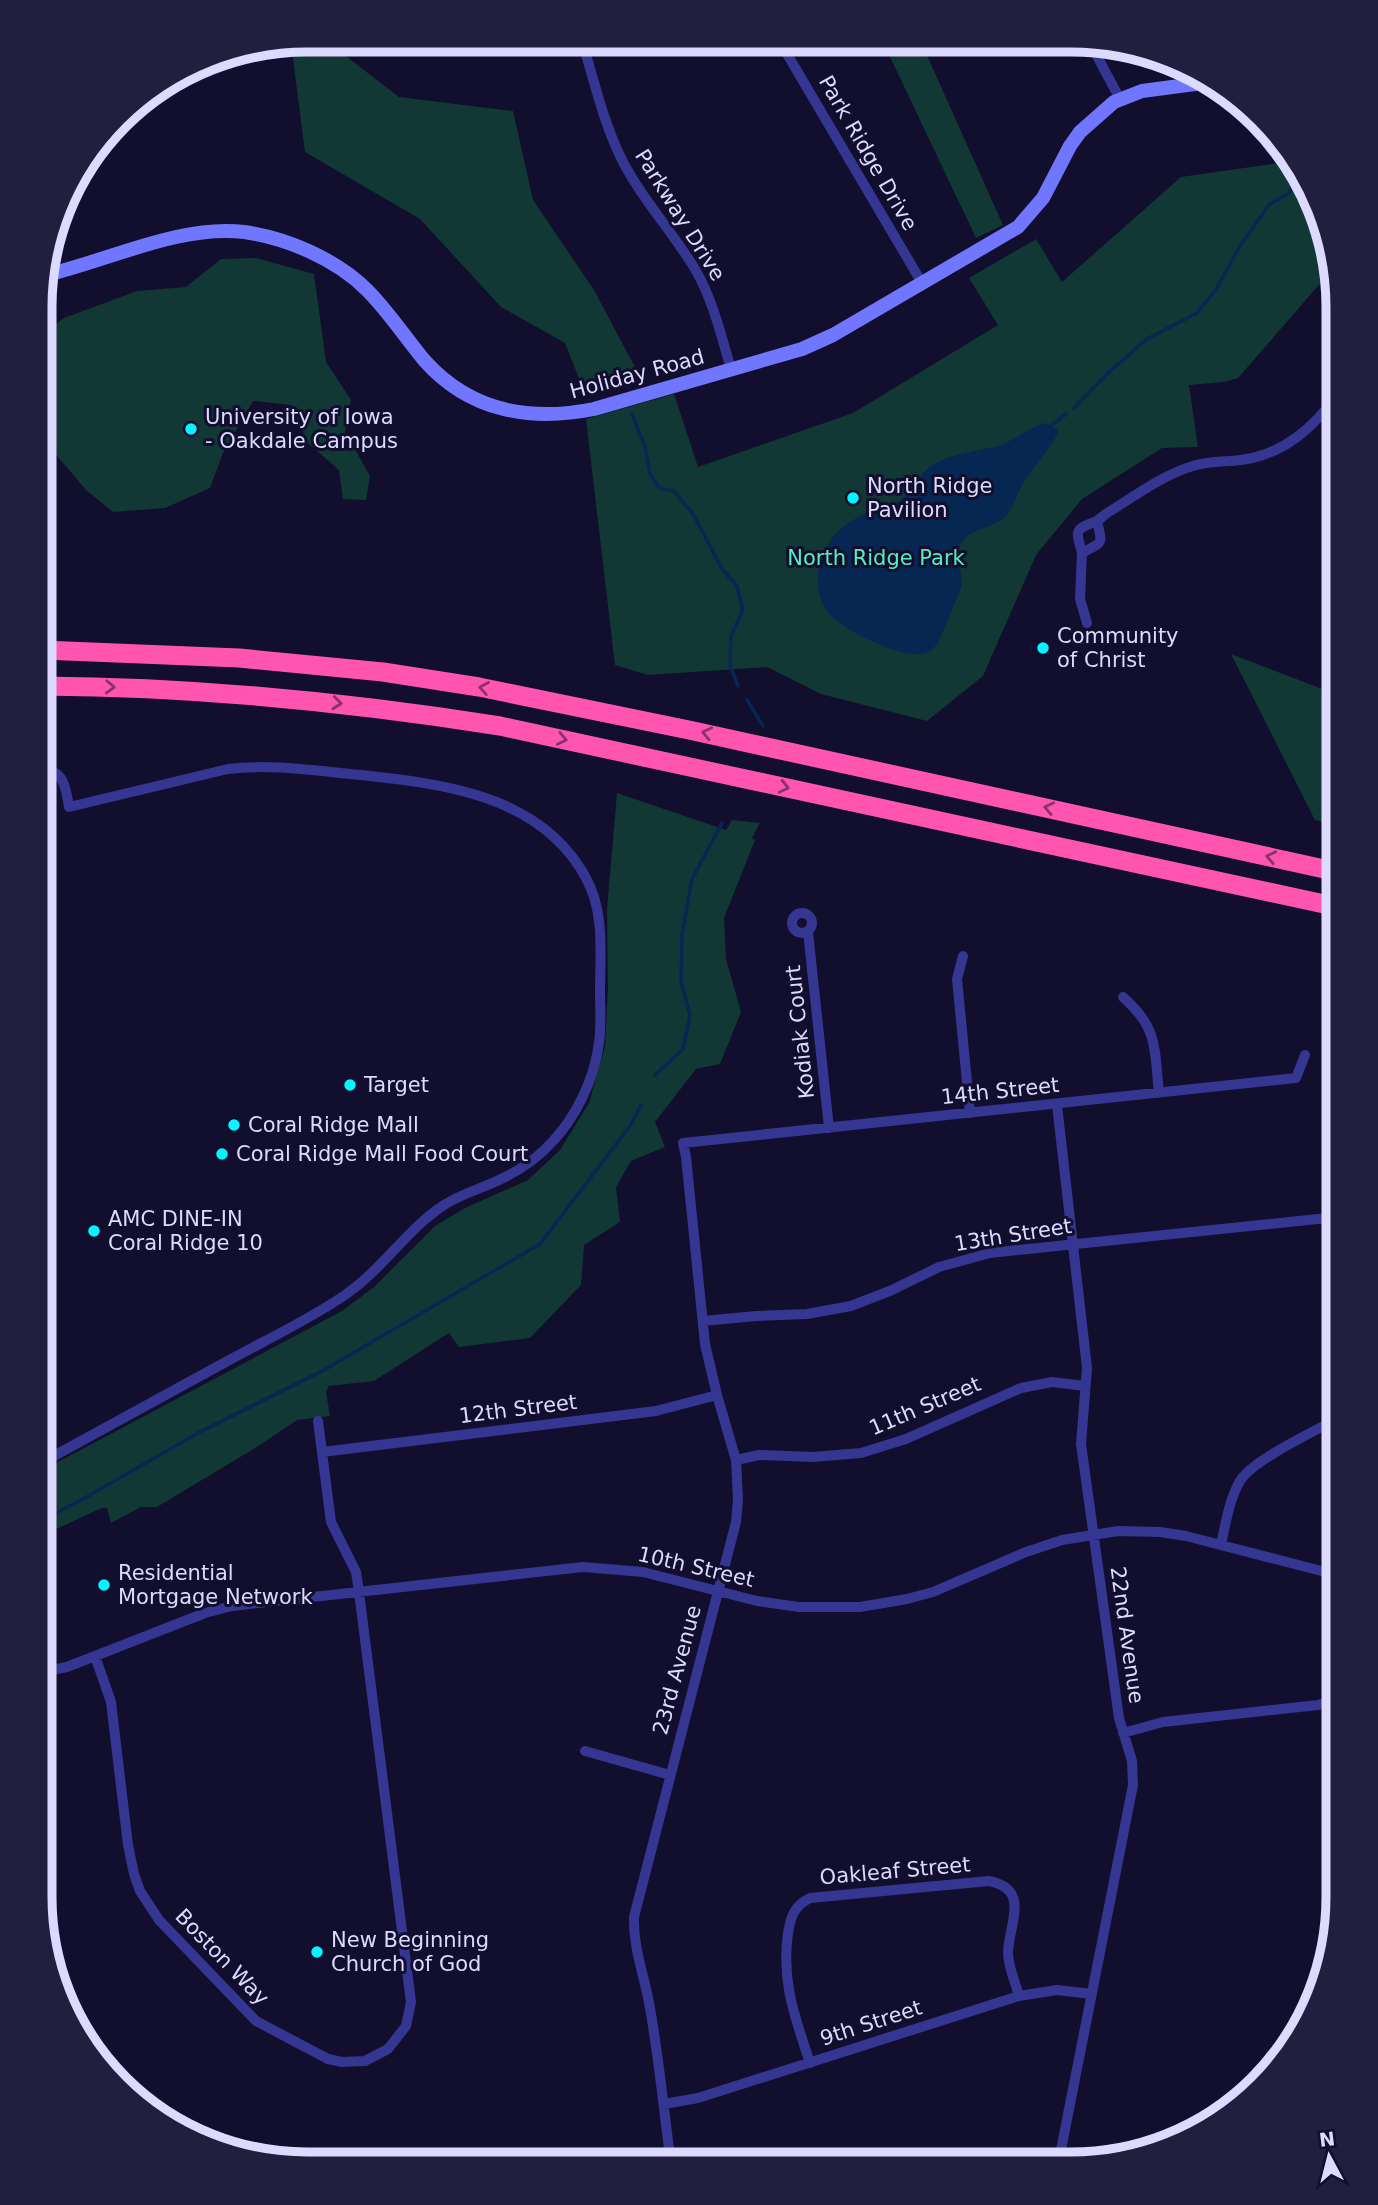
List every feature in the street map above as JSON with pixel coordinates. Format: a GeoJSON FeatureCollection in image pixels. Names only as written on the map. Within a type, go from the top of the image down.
{"type":"FeatureCollection","features":[{"type":"Feature","properties":{"kind":"highway"},"geometry":{"type":"LineString","coordinates":[[52,644],[370,671],[479,687],[689,730],[1326,869]]}},
{"type":"Feature","properties":{"kind":"highway"},"geometry":{"type":"LineString","coordinates":[[52,650],[155,653]]}},
{"type":"Feature","properties":{"kind":"highway"},"geometry":{"type":"LineString","coordinates":[[52,686],[269,696],[369,706],[500,726],[1326,904]]}},
{"type":"Feature","properties":{"kind":"street","name":"Parkway Drive"},"geometry":{"type":"LineString","coordinates":[[585,52],[620,157],[705,290],[732,369]]}},
{"type":"Feature","properties":{"kind":"street","name":"Park Ridge Drive"},"geometry":{"type":"LineString","coordinates":[[786,52],[922,283]]}},
{"type":"Feature","properties":{"kind":"street"},"geometry":{"type":"LineString","coordinates":[[1096,54],[1120,99]]}},
{"type":"Feature","properties":{"kind":"street","name":"Holiday Road"},"geometry":{"type":"LineString","coordinates":[[55,272],[183,235],[227,231],[260,235],[315,255],[337,267],[368,291],[424,359],[447,381],[481,402],[525,414],[569,414],[815,344],[1018,227],[1043,198],[1080,132],[1101,111],[1120,99],[1151,90],[1193,84]]}},
{"type":"Feature","properties":{"kind":"street"},"geometry":{"type":"LineString","coordinates":[[1087,623],[1080,599],[1082,553],[1077,532],[1082,526],[1097,521],[1179,471],[1202,464],[1255,457],[1290,443],[1310,428],[1326,409]]}},
{"type":"Feature","properties":{"kind":"street"},"geometry":{"type":"LineString","coordinates":[[1082,553],[1100,543],[1101,534],[1097,521]]}},
{"type":"Feature","properties":{"kind":"street"},"geometry":{"type":"LineString","coordinates":[[52,771],[64,781],[69,807],[249,766],[371,776],[482,795],[515,809],[554,836],[580,867],[595,899],[600,919],[600,961],[599,1040],[592,1071],[573,1116],[538,1156],[502,1179],[447,1203],[416,1227],[368,1279],[325,1308],[52,1456]]}},
{"type":"Feature","properties":{"kind":"street","name":"Kodiak Court"},"geometry":{"type":"LineString","coordinates":[[807,932],[829,1128]]}},
{"type":"Feature","properties":{"kind":"street"},"geometry":{"type":"LineString","coordinates":[[963,956],[957,979],[970,1114]]}},
{"type":"Feature","properties":{"kind":"street"},"geometry":{"type":"LineString","coordinates":[[1123,997],[1140,1013],[1151,1031],[1159,1093]]}},
{"type":"Feature","properties":{"kind":"street","name":"14th Street"},"geometry":{"type":"LineString","coordinates":[[683,1143],[1296,1078],[1305,1055]]}},
{"type":"Feature","properties":{"kind":"street","name":"22nd Avenue"},"geometry":{"type":"LineString","coordinates":[[1057,1105],[1086,1358],[1081,1444],[1123,1733],[1132,1760],[1133,1785],[1061,2152]]}},
{"type":"Feature","properties":{"kind":"street","name":"23rd Avenue"},"geometry":{"type":"LineString","coordinates":[[670,2152],[650,2003],[634,1935],[638,1900],[736,1522],[738,1500],[736,1460],[709,1364],[683,1143]]}},
{"type":"Feature","properties":{"kind":"street","name":"13th Street"},"geometry":{"type":"LineString","coordinates":[[703,1321],[829,1311],[872,1299],[961,1259],[990,1253],[1326,1218]]}},
{"type":"Feature","properties":{"kind":"street","name":"11th Street"},"geometry":{"type":"LineString","coordinates":[[736,1460],[759,1455],[813,1457],[861,1453],[906,1439],[1021,1388],[1052,1382],[1085,1386]]}},
{"type":"Feature","properties":{"kind":"street","name":"12th Street"},"geometry":{"type":"LineString","coordinates":[[321,1452],[656,1411],[717,1395]]}},
{"type":"Feature","properties":{"kind":"street","name":"Boston Way"},"geometry":{"type":"LineString","coordinates":[[95,1656],[111,1702],[130,1856],[134,1874],[149,1907],[256,2021],[328,2059],[342,2062],[365,2061],[388,2049],[406,2026],[411,2002],[356,1572],[331,1521],[318,1421]]}},
{"type":"Feature","properties":{"kind":"street"},"geometry":{"type":"LineString","coordinates":[[1221,1544],[1231,1501],[1242,1478],[1254,1466],[1326,1425]]}},
{"type":"Feature","properties":{"kind":"street","name":"10th Street"},"geometry":{"type":"LineString","coordinates":[[52,1670],[67,1667],[223,1608],[583,1567],[643,1572],[757,1601],[799,1607],[840,1608],[883,1604],[933,1592],[1040,1547],[1094,1534],[1135,1531],[1160,1532],[1221,1544],[1326,1572]]}},
{"type":"Feature","properties":{"kind":"street"},"geometry":{"type":"LineString","coordinates":[[1123,1733],[1163,1722],[1326,1702]]}},
{"type":"Feature","properties":{"kind":"street"},"geometry":{"type":"LineString","coordinates":[[585,1751],[670,1774]]}},
{"type":"Feature","properties":{"kind":"street","name":"Oakleaf Street"},"geometry":{"type":"LineString","coordinates":[[810,2063],[789,1996],[785,1963],[791,1917],[801,1902],[810,1898],[989,1881],[996,1883],[1004,1887],[1014,1901],[1008,1951],[1019,1996]]}},
{"type":"Feature","properties":{"kind":"street","name":"9th Street"},"geometry":{"type":"LineString","coordinates":[[664,2104],[698,2098],[1019,1996],[1057,1990],[1092,1994]]}},
{"type":"Feature","properties":{"kind":"green space"},"geometry":{"type":"Polygon","coordinates":[[[341,52],[399,97],[513,111],[533,200],[594,290],[637,371],[582,386],[565,343],[501,307],[420,219],[305,152],[292,53],[341,52]]]}},
{"type":"Feature","properties":{"kind":"green space"},"geometry":{"type":"Polygon","coordinates":[[[888,52],[925,52],[1003,225],[976,238],[888,52]]]}},
{"type":"Feature","properties":{"kind":"green space","name":"North Ridge Park"},"geometry":{"type":"Polygon","coordinates":[[[1281,163],[1299,194],[1312,225],[1324,279],[1238,378],[1189,385],[1198,447],[1162,448],[1082,499],[1036,555],[983,676],[927,721],[821,694],[767,667],[648,675],[615,665],[586,419],[674,394],[698,467],[853,413],[998,325],[969,278],[1036,239],[1062,282],[1181,177],[1281,163]]]}},
{"type":"Feature","properties":{"kind":"green space"},"geometry":{"type":"Polygon","coordinates":[[[256,258],[314,274],[326,362],[351,400],[345,432],[370,476],[366,500],[343,499],[339,470],[308,443],[291,405],[253,401],[223,453],[210,488],[165,508],[113,512],[86,490],[52,450],[52,327],[64,318],[137,291],[186,287],[221,259],[256,258]]]}},
{"type":"Feature","properties":{"kind":"green space"},"geometry":{"type":"Polygon","coordinates":[[[1231,654],[1326,690],[1326,822],[1315,820],[1231,654]]]}},
{"type":"Feature","properties":{"kind":"green space"},"geometry":{"type":"Polygon","coordinates":[[[617,793],[726,830],[732,820],[760,823],[752,838],[755,840],[724,918],[726,959],[741,1012],[720,1064],[696,1069],[655,1122],[665,1147],[631,1161],[616,1187],[620,1222],[584,1245],[581,1285],[530,1338],[459,1347],[449,1333],[374,1381],[329,1386],[326,1392],[330,1416],[297,1420],[157,1507],[141,1507],[111,1523],[107,1508],[102,1508],[52,1531],[52,1465],[342,1311],[374,1287],[435,1226],[465,1208],[528,1180],[560,1150],[589,1103],[605,1046],[608,987],[607,909],[617,793]]]}},
{"type":"Feature","properties":{"kind":"water"},"geometry":{"type":"Polygon","coordinates":[[[1048,423],[1058,431],[1057,435],[1023,484],[1008,513],[1000,521],[963,540],[958,556],[961,588],[933,649],[924,654],[911,654],[886,647],[847,628],[830,615],[820,596],[818,575],[824,552],[835,534],[862,515],[899,501],[926,470],[938,462],[955,455],[1001,445],[1036,426],[1048,423]]]}},
{"type":"Feature","properties":{"kind":"waterway"},"geometry":{"type":"LineString","coordinates":[[1074,408],[1109,372],[1147,339],[1197,313],[1215,291],[1240,246],[1269,205],[1290,192],[1294,185]]}},
{"type":"Feature","properties":{"kind":"waterway"},"geometry":{"type":"LineString","coordinates":[[632,414],[645,447],[650,474],[659,488],[674,491],[693,514],[722,569],[737,586],[743,610],[731,636],[730,665],[738,686]]}},
{"type":"Feature","properties":{"kind":"waterway"},"geometry":{"type":"LineString","coordinates":[[1052,425],[1066,414]]}},
{"type":"Feature","properties":{"kind":"waterway"},"geometry":{"type":"LineString","coordinates":[[747,700],[763,726]]}},
{"type":"Feature","properties":{"kind":"waterway"},"geometry":{"type":"LineString","coordinates":[[655,1075],[683,1049],[690,1015],[681,982],[682,934],[692,879],[722,823]]}},
{"type":"Feature","properties":{"kind":"waterway"},"geometry":{"type":"LineString","coordinates":[[52,1515],[196,1434],[324,1370],[540,1244],[630,1126],[641,1105]]}},
{"type":"Feature","properties":{"kind":"place","name":"University of Iowa - Oakdale Campus"},"geometry":{"type":"Point","coordinates":[191,429]}},
{"type":"Feature","properties":{"kind":"place","name":"North Ridge Pavilion"},"geometry":{"type":"Point","coordinates":[853,498]}},
{"type":"Feature","properties":{"kind":"place","name":"Community of Christ"},"geometry":{"type":"Point","coordinates":[1043,648]}},
{"type":"Feature","properties":{"kind":"place","name":"Target"},"geometry":{"type":"Point","coordinates":[350,1085]}},
{"type":"Feature","properties":{"kind":"place","name":"Coral Ridge Mall"},"geometry":{"type":"Point","coordinates":[234,1125]}},
{"type":"Feature","properties":{"kind":"place","name":"Coral Ridge Mall Food Court"},"geometry":{"type":"Point","coordinates":[222,1154]}},
{"type":"Feature","properties":{"kind":"place","name":"AMC DINE-IN Coral Ridge 10"},"geometry":{"type":"Point","coordinates":[94,1231]}},
{"type":"Feature","properties":{"kind":"place","name":"Residential Mortgage Network"},"geometry":{"type":"Point","coordinates":[104,1585]}},
{"type":"Feature","properties":{"kind":"place","name":"New Beginning Church of God"},"geometry":{"type":"Point","coordinates":[317,1952]}}]}
